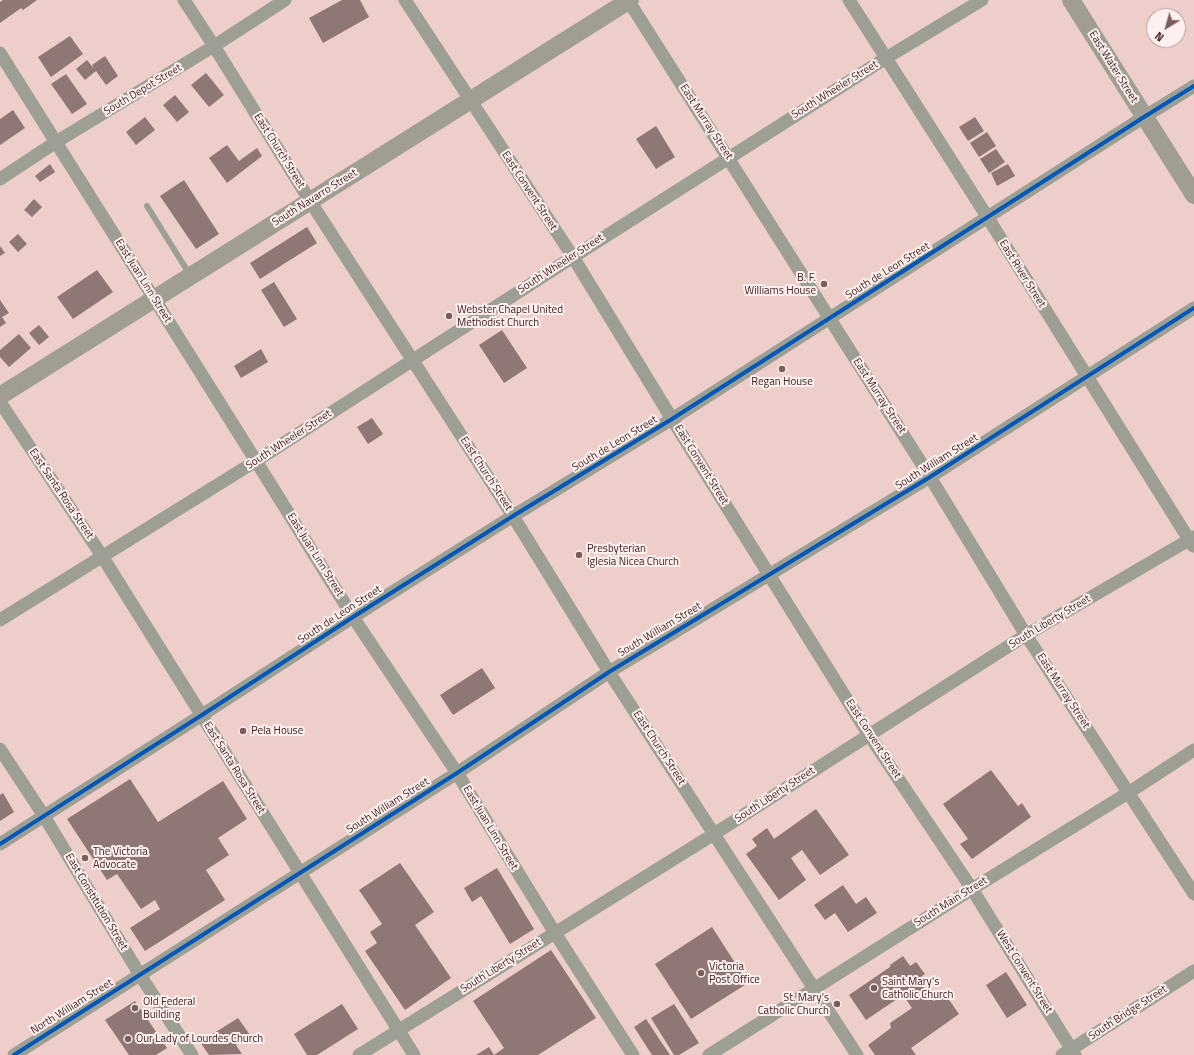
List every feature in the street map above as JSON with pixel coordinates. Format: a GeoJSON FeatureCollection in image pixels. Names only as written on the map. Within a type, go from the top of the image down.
{"type":"FeatureCollection","features":[{"type":"Feature","properties":{"kind":"street","name":"East Church Street"},"geometry":{"type":"LineString","coordinates":[[184,0],[310,201],[513,516],[609,672],[857,1055]]}},
{"type":"Feature","properties":{"kind":"street","name":"South Depot Street"},"geometry":{"type":"LineString","coordinates":[[0,178],[56,142],[214,46],[285,0]]}},
{"type":"Feature","properties":{"kind":"street","name":"East Convent Street"},"geometry":{"type":"LineString","coordinates":[[405,0],[573,257],[869,735],[972,889]]}},
{"type":"Feature","properties":{"kind":"street","name":"South Navarro Street"},"geometry":{"type":"LineString","coordinates":[[0,396],[629,0]]}},
{"type":"Feature","properties":{"kind":"street","name":"East Murray Street"},"geometry":{"type":"LineString","coordinates":[[629,0],[930,477],[1026,635],[1194,894]]}},
{"type":"Feature","properties":{"kind":"street","name":"East River Street"},"geometry":{"type":"LineString","coordinates":[[849,0],[1192,542]]}},
{"type":"Feature","properties":{"kind":"street","name":"South Wheeler Street"},"geometry":{"type":"LineString","coordinates":[[0,620],[256,461],[886,58],[982,0]]}},
{"type":"Feature","properties":{"kind":"street","name":"East Water Street"},"geometry":{"type":"LineString","coordinates":[[1071,0],[1194,195]]}},
{"type":"Feature","properties":{"kind":"street","name":"East Juan Linn Street"},"geometry":{"type":"LineString","coordinates":[[0,53],[353,617],[457,773],[555,933],[634,1055]]}},
{"type":"Feature","properties":{"kind":"street","name":"South de Leon Street"},"geometry":{"type":"LineString","coordinates":[[0,844],[353,617],[513,516],[672,419],[1194,86]]}},
{"type":"Feature","properties":{"kind":"street","name":"South William Street"},"geometry":{"type":"LineString","coordinates":[[140,975],[457,773],[609,672],[930,477],[1194,308]]}},
{"type":"Feature","properties":{"kind":"street","name":"East Santa Rosa Street"},"geometry":{"type":"LineString","coordinates":[[0,402],[102,556],[414,1055]]}},
{"type":"Feature","properties":{"kind":"street","name":"South Liberty Street"},"geometry":{"type":"LineString","coordinates":[[358,1055],[714,834],[1026,635],[1192,542]]}},
{"type":"Feature","properties":{"kind":"street","name":"East Constitution Street"},"geometry":{"type":"LineString","coordinates":[[0,749],[44,816],[140,975],[192,1055]]}},
{"type":"Feature","properties":{"kind":"street","name":"South Main Street"},"geometry":{"type":"LineString","coordinates":[[709,1055],[972,889],[1128,793],[1194,750]]}},
{"type":"Feature","properties":{"kind":"street","name":"West Convent Street"},"geometry":{"type":"LineString","coordinates":[[972,889],[1070,1053]]}},
{"type":"Feature","properties":{"kind":"street","name":"South Bridge Street"},"geometry":{"type":"LineString","coordinates":[[1070,1053],[1194,971]]}},
{"type":"Feature","properties":{"kind":"street","name":"North William Street"},"geometry":{"type":"LineString","coordinates":[[14,1055],[140,975]]}},
{"type":"Feature","properties":{"kind":"lane"},"geometry":{"type":"LineString","coordinates":[[147,206],[191,276]]}},
{"type":"Feature","properties":{"kind":"building"},"geometry":{"type":"Polygon","coordinates":[[[3,0],[37,0],[23,10],[21,8],[0,23],[0,2],[3,0]]]}},
{"type":"Feature","properties":{"kind":"building"},"geometry":{"type":"Polygon","coordinates":[[[342,0],[360,0],[369,17],[323,43],[309,18],[342,0]]]}},
{"type":"Feature","properties":{"kind":"building"},"geometry":{"type":"Polygon","coordinates":[[[70,36],[83,54],[51,77],[38,57],[70,36]]]}},
{"type":"Feature","properties":{"kind":"building"},"geometry":{"type":"Polygon","coordinates":[[[105,56],[118,76],[106,85],[96,71],[85,80],[76,69],[87,60],[94,69],[92,65],[105,56]]]}},
{"type":"Feature","properties":{"kind":"building"},"geometry":{"type":"Polygon","coordinates":[[[206,73],[224,95],[209,107],[191,85],[206,73]]]}},
{"type":"Feature","properties":{"kind":"building"},"geometry":{"type":"Polygon","coordinates":[[[66,74],[87,104],[72,114],[51,84],[66,74]]]}},
{"type":"Feature","properties":{"kind":"building"},"geometry":{"type":"Polygon","coordinates":[[[175,95],[189,112],[177,122],[163,105],[175,95]]]}},
{"type":"Feature","properties":{"kind":"building"},"geometry":{"type":"Polygon","coordinates":[[[13,110],[25,128],[0,145],[0,119],[13,110]]]}},
{"type":"Feature","properties":{"kind":"building"},"geometry":{"type":"Polygon","coordinates":[[[145,117],[155,130],[136,145],[126,132],[145,117]]]}},
{"type":"Feature","properties":{"kind":"building"},"geometry":{"type":"Polygon","coordinates":[[[975,117],[984,131],[968,141],[959,127],[975,117]]]}},
{"type":"Feature","properties":{"kind":"building"},"geometry":{"type":"Polygon","coordinates":[[[656,126],[675,157],[656,169],[636,139],[656,126]]]}},
{"type":"Feature","properties":{"kind":"building"},"geometry":{"type":"Polygon","coordinates":[[[987,132],[996,146],[979,157],[970,143],[987,132]]]}},
{"type":"Feature","properties":{"kind":"building"},"geometry":{"type":"Polygon","coordinates":[[[227,145],[239,161],[257,148],[262,156],[227,183],[209,158],[227,145]]]}},
{"type":"Feature","properties":{"kind":"building"},"geometry":{"type":"Polygon","coordinates":[[[996,149],[1005,162],[989,173],[980,159],[996,149]]]}},
{"type":"Feature","properties":{"kind":"building"},"geometry":{"type":"Polygon","coordinates":[[[50,164],[55,172],[40,182],[35,176],[50,164]]]}},
{"type":"Feature","properties":{"kind":"building"},"geometry":{"type":"Polygon","coordinates":[[[1008,164],[1015,176],[997,186],[991,173],[1008,164]]]}},
{"type":"Feature","properties":{"kind":"building"},"geometry":{"type":"Polygon","coordinates":[[[184,180],[219,234],[196,249],[160,196],[184,180]]]}},
{"type":"Feature","properties":{"kind":"building"},"geometry":{"type":"Polygon","coordinates":[[[34,199],[42,207],[32,217],[24,210],[34,199]]]}},
{"type":"Feature","properties":{"kind":"building"},"geometry":{"type":"Polygon","coordinates":[[[307,227],[317,243],[260,279],[250,263],[307,227]]]}},
{"type":"Feature","properties":{"kind":"building"},"geometry":{"type":"Polygon","coordinates":[[[18,234],[27,244],[18,252],[9,242],[18,234]]]}},
{"type":"Feature","properties":{"kind":"building"},"geometry":{"type":"Polygon","coordinates":[[[0,246],[5,253],[0,256],[0,246]]]}},
{"type":"Feature","properties":{"kind":"building"},"geometry":{"type":"Polygon","coordinates":[[[97,270],[113,292],[73,319],[57,297],[97,270]]]}},
{"type":"Feature","properties":{"kind":"building"},"geometry":{"type":"Polygon","coordinates":[[[274,282],[297,319],[284,327],[261,290],[274,282]]]}},
{"type":"Feature","properties":{"kind":"building"},"geometry":{"type":"Polygon","coordinates":[[[0,300],[9,313],[2,317],[6,323],[0,327],[0,300]]]}},
{"type":"Feature","properties":{"kind":"building"},"geometry":{"type":"Polygon","coordinates":[[[39,325],[49,337],[39,345],[29,333],[39,325]]]}},
{"type":"Feature","properties":{"kind":"building"},"geometry":{"type":"Polygon","coordinates":[[[502,330],[527,368],[504,383],[479,345],[502,330]]]}},
{"type":"Feature","properties":{"kind":"building"},"geometry":{"type":"Polygon","coordinates":[[[19,334],[31,348],[9,367],[0,357],[0,350],[19,334]]]}},
{"type":"Feature","properties":{"kind":"building"},"geometry":{"type":"Polygon","coordinates":[[[261,349],[268,362],[241,378],[234,366],[261,349]]]}},
{"type":"Feature","properties":{"kind":"building"},"geometry":{"type":"Polygon","coordinates":[[[372,418],[383,434],[368,444],[357,427],[372,418]]]}},
{"type":"Feature","properties":{"kind":"building"},"geometry":{"type":"Polygon","coordinates":[[[482,668],[495,688],[453,715],[440,695],[482,668]]]}},
{"type":"Feature","properties":{"kind":"building"},"geometry":{"type":"Polygon","coordinates":[[[991,770],[1018,806],[1022,803],[1031,817],[972,859],[960,844],[968,839],[943,804],[991,770]]]}},
{"type":"Feature","properties":{"kind":"building"},"geometry":{"type":"Polygon","coordinates":[[[130,779],[158,822],[223,781],[247,819],[218,838],[229,855],[206,870],[225,900],[145,951],[130,928],[160,909],[155,900],[141,909],[117,874],[107,880],[67,819],[130,779]]]}},
{"type":"Feature","properties":{"kind":"building"},"geometry":{"type":"Polygon","coordinates":[[[3,793],[14,812],[0,821],[0,795],[3,793]]]}},
{"type":"Feature","properties":{"kind":"building"},"geometry":{"type":"Polygon","coordinates":[[[816,809],[849,855],[820,875],[802,850],[791,858],[806,880],[779,900],[746,854],[757,846],[752,839],[767,828],[774,839],[816,809]]]}},
{"type":"Feature","properties":{"kind":"building"},"geometry":{"type":"Polygon","coordinates":[[[400,863],[434,912],[415,925],[451,978],[405,1010],[365,951],[377,943],[370,932],[382,924],[359,890],[400,863]]]}},
{"type":"Feature","properties":{"kind":"building"},"geometry":{"type":"Polygon","coordinates":[[[497,868],[534,929],[510,944],[481,896],[472,902],[464,888],[497,868]]]}},
{"type":"Feature","properties":{"kind":"building"},"geometry":{"type":"Polygon","coordinates":[[[843,885],[856,904],[866,897],[877,913],[848,932],[835,913],[825,920],[814,905],[843,885]]]}},
{"type":"Feature","properties":{"kind":"building","name":"Victoria Post Office"},"geometry":{"type":"Polygon","coordinates":[[[712,927],[748,983],[691,1019],[655,964],[712,927]]]}},
{"type":"Feature","properties":{"kind":"building"},"geometry":{"type":"Polygon","coordinates":[[[551,950],[596,1018],[538,1055],[494,1055],[504,1048],[473,1001],[551,950]]]}},
{"type":"Feature","properties":{"kind":"building"},"geometry":{"type":"Polygon","coordinates":[[[903,956],[910,966],[916,962],[925,974],[918,979],[934,1001],[945,994],[959,1014],[911,1048],[916,1055],[875,1055],[868,1045],[891,1028],[890,1023],[912,1008],[903,995],[866,1020],[849,995],[890,967],[890,965],[903,956]]]}},
{"type":"Feature","properties":{"kind":"building"},"geometry":{"type":"Polygon","coordinates":[[[1006,972],[1027,1005],[1007,1018],[986,985],[1006,972]]]}},
{"type":"Feature","properties":{"kind":"building"},"geometry":{"type":"Polygon","coordinates":[[[135,1001],[167,1048],[156,1055],[129,1055],[105,1020],[135,1001]]]}},
{"type":"Feature","properties":{"kind":"building"},"geometry":{"type":"Polygon","coordinates":[[[342,1004],[358,1029],[317,1055],[307,1055],[294,1034],[342,1004]]]}},
{"type":"Feature","properties":{"kind":"building"},"geometry":{"type":"Polygon","coordinates":[[[674,1004],[699,1043],[679,1055],[674,1055],[651,1018],[674,1004]]]}},
{"type":"Feature","properties":{"kind":"building"},"geometry":{"type":"Polygon","coordinates":[[[238,1018],[250,1035],[236,1045],[242,1054],[209,1055],[200,1042],[238,1018]]]}},
{"type":"Feature","properties":{"kind":"building"},"geometry":{"type":"Polygon","coordinates":[[[646,1019],[670,1055],[652,1055],[634,1027],[646,1019]]]}},
{"type":"Feature","properties":{"kind":"building"},"geometry":{"type":"Polygon","coordinates":[[[489,1047],[494,1055],[476,1055],[489,1047]]]}},
{"type":"Feature","properties":{"kind":"cycle path"},"geometry":{"type":"LineString","coordinates":[[0,844],[353,617],[513,516],[672,419],[1194,86]]}},
{"type":"Feature","properties":{"kind":"cycle path"},"geometry":{"type":"LineString","coordinates":[[14,1055],[457,773],[609,672],[930,477],[1194,308]]}},
{"type":"Feature","properties":{"kind":"place","name":"B. F. Williams House"},"geometry":{"type":"Point","coordinates":[824,284]}},
{"type":"Feature","properties":{"kind":"place","name":"Webster Chapel United Methodist Church"},"geometry":{"type":"Point","coordinates":[449,316]}},
{"type":"Feature","properties":{"kind":"place","name":"Regan House"},"geometry":{"type":"Point","coordinates":[782,369]}},
{"type":"Feature","properties":{"kind":"place","name":"Presbyterian Iglesia Nicea Church"},"geometry":{"type":"Point","coordinates":[579,555]}},
{"type":"Feature","properties":{"kind":"place","name":"Pela House"},"geometry":{"type":"Point","coordinates":[243,731]}},
{"type":"Feature","properties":{"kind":"place","name":"The Victoria Advocate"},"geometry":{"type":"Point","coordinates":[85,858]}},
{"type":"Feature","properties":{"kind":"place","name":"Victoria Post Office"},"geometry":{"type":"Point","coordinates":[701,973]}},
{"type":"Feature","properties":{"kind":"place","name":"Saint Mary's Catholic Church"},"geometry":{"type":"Point","coordinates":[874,988]}},
{"type":"Feature","properties":{"kind":"place","name":"St. Mary's Catholic Church"},"geometry":{"type":"Point","coordinates":[837,1004]}},
{"type":"Feature","properties":{"kind":"place","name":"Old Federal Building"},"geometry":{"type":"Point","coordinates":[135,1008]}},
{"type":"Feature","properties":{"kind":"place","name":"Our Lady of Lourdes Church"},"geometry":{"type":"Point","coordinates":[128,1039]}}]}
